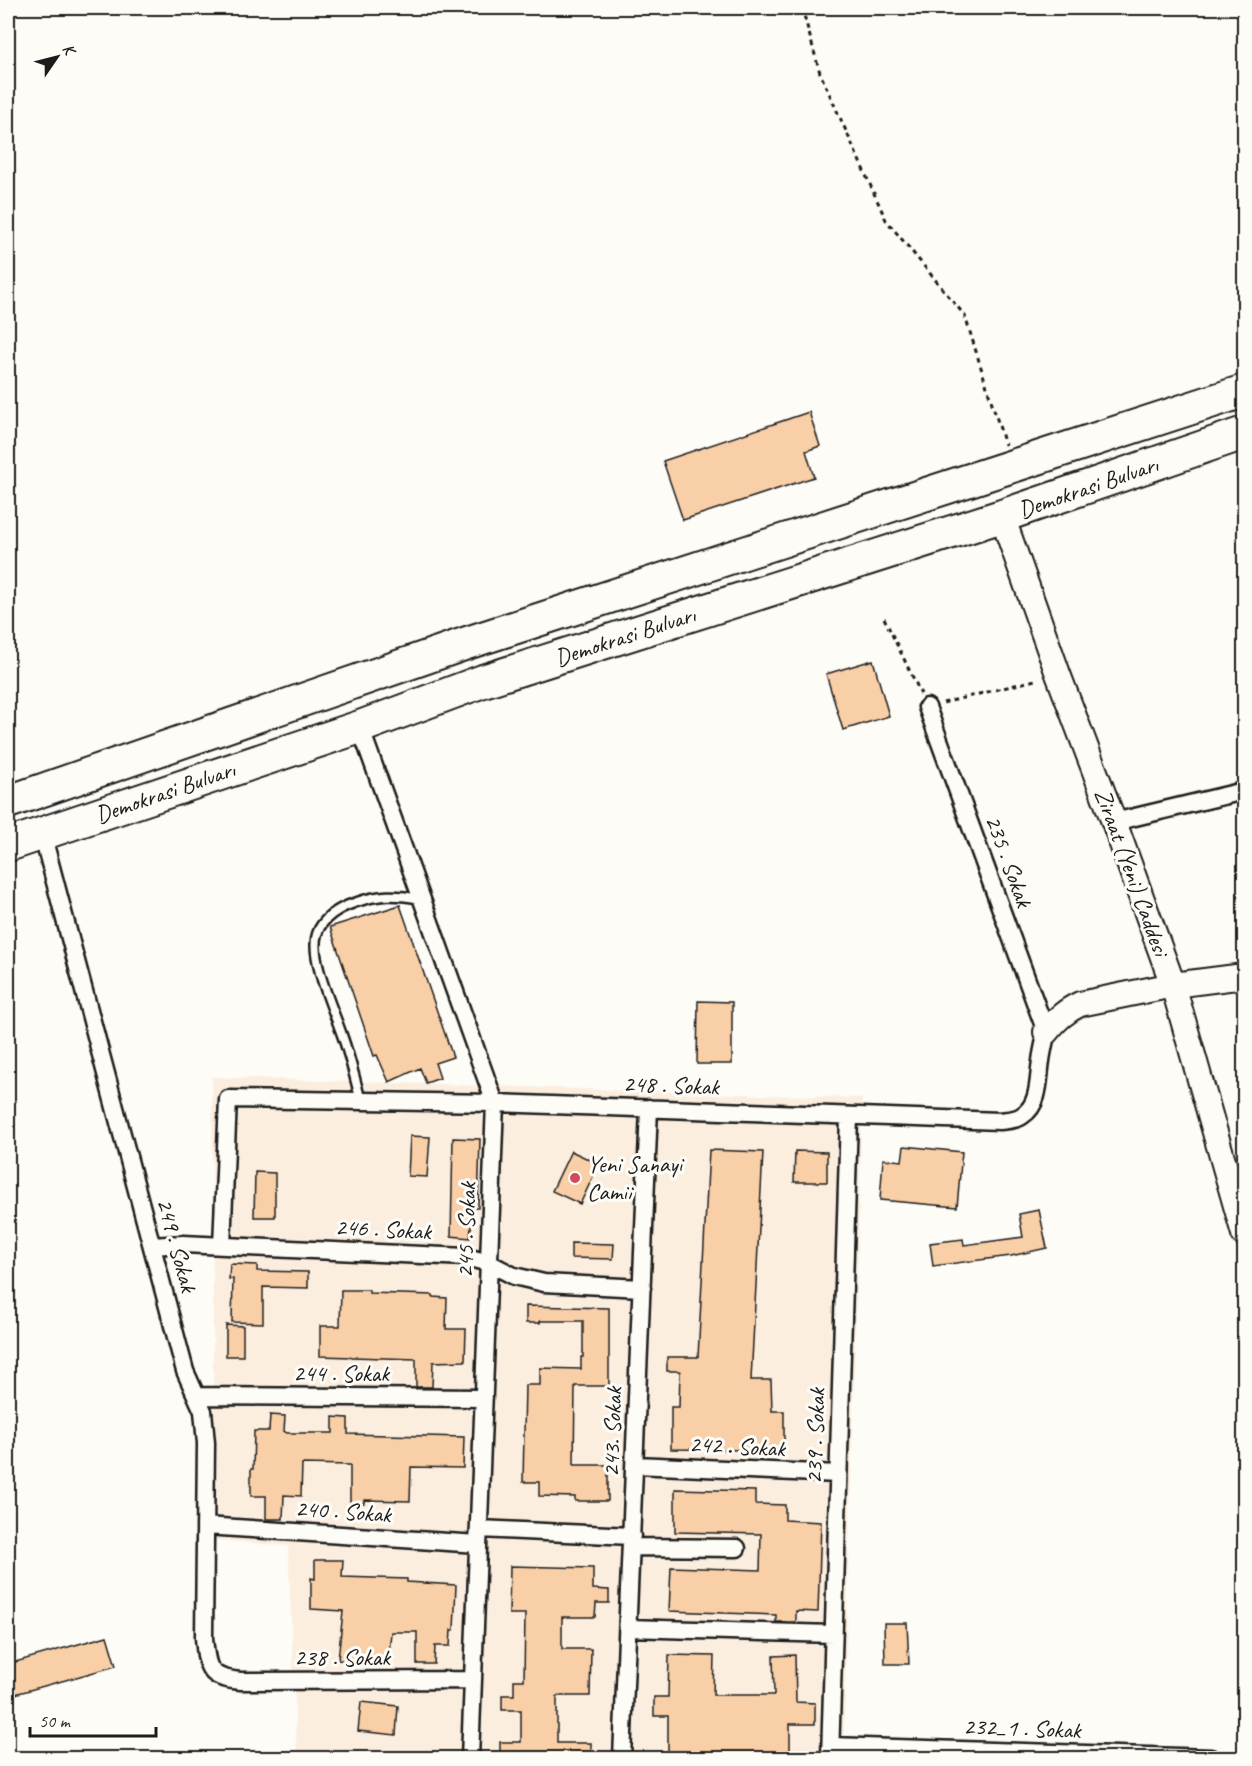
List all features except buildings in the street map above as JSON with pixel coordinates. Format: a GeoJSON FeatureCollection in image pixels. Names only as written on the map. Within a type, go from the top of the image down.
{"type":"FeatureCollection","features":[{"type":"Feature","properties":{"kind":"highway","name":"Demokrasi Bulvarı"},"geometry":{"type":"LineString","coordinates":[[8,802],[467,643],[1245,391]]}},
{"type":"Feature","properties":{"kind":"highway","name":"Demokrasi Bulvarı"},"geometry":{"type":"LineString","coordinates":[[8,845],[360,727],[483,681],[1002,516],[1245,433]]}},
{"type":"Feature","properties":{"kind":"street","name":"Ziraat (Yeni) Caddesi"},"geometry":{"type":"LineString","coordinates":[[1002,516],[1173,985],[1245,1234]]}},
{"type":"Feature","properties":{"kind":"street","name":"235 . Sokak"},"geometry":{"type":"LineString","coordinates":[[927,707],[1046,1032]]}},
{"type":"Feature","properties":{"kind":"street","name":"245 . Sokak"},"geometry":{"type":"LineString","coordinates":[[360,727],[495,1103],[470,1758]]}},
{"type":"Feature","properties":{"kind":"street"},"geometry":{"type":"LineString","coordinates":[[1114,822],[1245,791]]}},
{"type":"Feature","properties":{"kind":"street","name":"249 . Sokak"},"geometry":{"type":"LineString","coordinates":[[42,833],[185,1371],[203,1411],[205,1425],[204,1638],[208,1664],[213,1673]]}},
{"type":"Feature","properties":{"kind":"street"},"geometry":{"type":"LineString","coordinates":[[1046,1032],[1058,1018],[1080,1004],[1173,985],[1245,976]]}},
{"type":"Feature","properties":{"kind":"street","name":"248 . Sokak"},"geometry":{"type":"LineString","coordinates":[[222,1246],[228,1099],[495,1103],[1000,1121],[1012,1120],[1023,1115],[1031,1107],[1037,1093],[1046,1032]]}},
{"type":"Feature","properties":{"kind":"street","name":"243. Sokak"},"geometry":{"type":"LineString","coordinates":[[622,1758],[649,1108]]}},
{"type":"Feature","properties":{"kind":"street","name":"239 . Sokak"},"geometry":{"type":"LineString","coordinates":[[831,1752],[849,1116]]}},
{"type":"Feature","properties":{"kind":"street","name":"246 . Sokak"},"geometry":{"type":"LineString","coordinates":[[152,1246],[174,1244],[466,1257],[489,1263],[514,1276],[544,1283],[642,1288]]}},
{"type":"Feature","properties":{"kind":"street","name":"244 . Sokak"},"geometry":{"type":"LineString","coordinates":[[197,1396],[484,1398]]}},
{"type":"Feature","properties":{"kind":"street","name":"242 . Sokak"},"geometry":{"type":"LineString","coordinates":[[635,1465],[838,1474]]}},
{"type":"Feature","properties":{"kind":"street","name":"240 . Sokak"},"geometry":{"type":"LineString","coordinates":[[205,1526],[632,1541],[737,1548]]}},
{"type":"Feature","properties":{"kind":"street"},"geometry":{"type":"LineString","coordinates":[[628,1628],[833,1634]]}},
{"type":"Feature","properties":{"kind":"street","name":"238 . Sokak"},"geometry":{"type":"LineString","coordinates":[[213,1673],[221,1678],[241,1681],[473,1680]]}},
{"type":"Feature","properties":{"kind":"street","name":"232_1 . Sokak"},"geometry":{"type":"LineString","coordinates":[[831,1752],[1212,1758]]}},
{"type":"Feature","properties":{"kind":"lane"},"geometry":{"type":"LineString","coordinates":[[361,1101],[345,1042],[319,969],[315,945],[317,933],[322,924],[336,910],[361,900],[388,894],[422,899]]}},
{"type":"Feature","properties":{"kind":"path"},"geometry":{"type":"LineString","coordinates":[[802,8],[820,73],[886,220],[965,316],[1012,466]]}},
{"type":"Feature","properties":{"kind":"path"},"geometry":{"type":"LineString","coordinates":[[884,618],[927,707],[1058,674]]}},
{"type":"Feature","properties":{"kind":"shaded area"},"geometry":{"type":"Polygon","coordinates":[[[212,1077],[862,1098],[843,1758],[297,1758],[288,1546],[214,1540],[212,1077]]]}},
{"type":"Feature","properties":{"kind":"place","name":"Yeni Sanayi Camii"},"geometry":{"type":"Point","coordinates":[575,1178]}}]}
